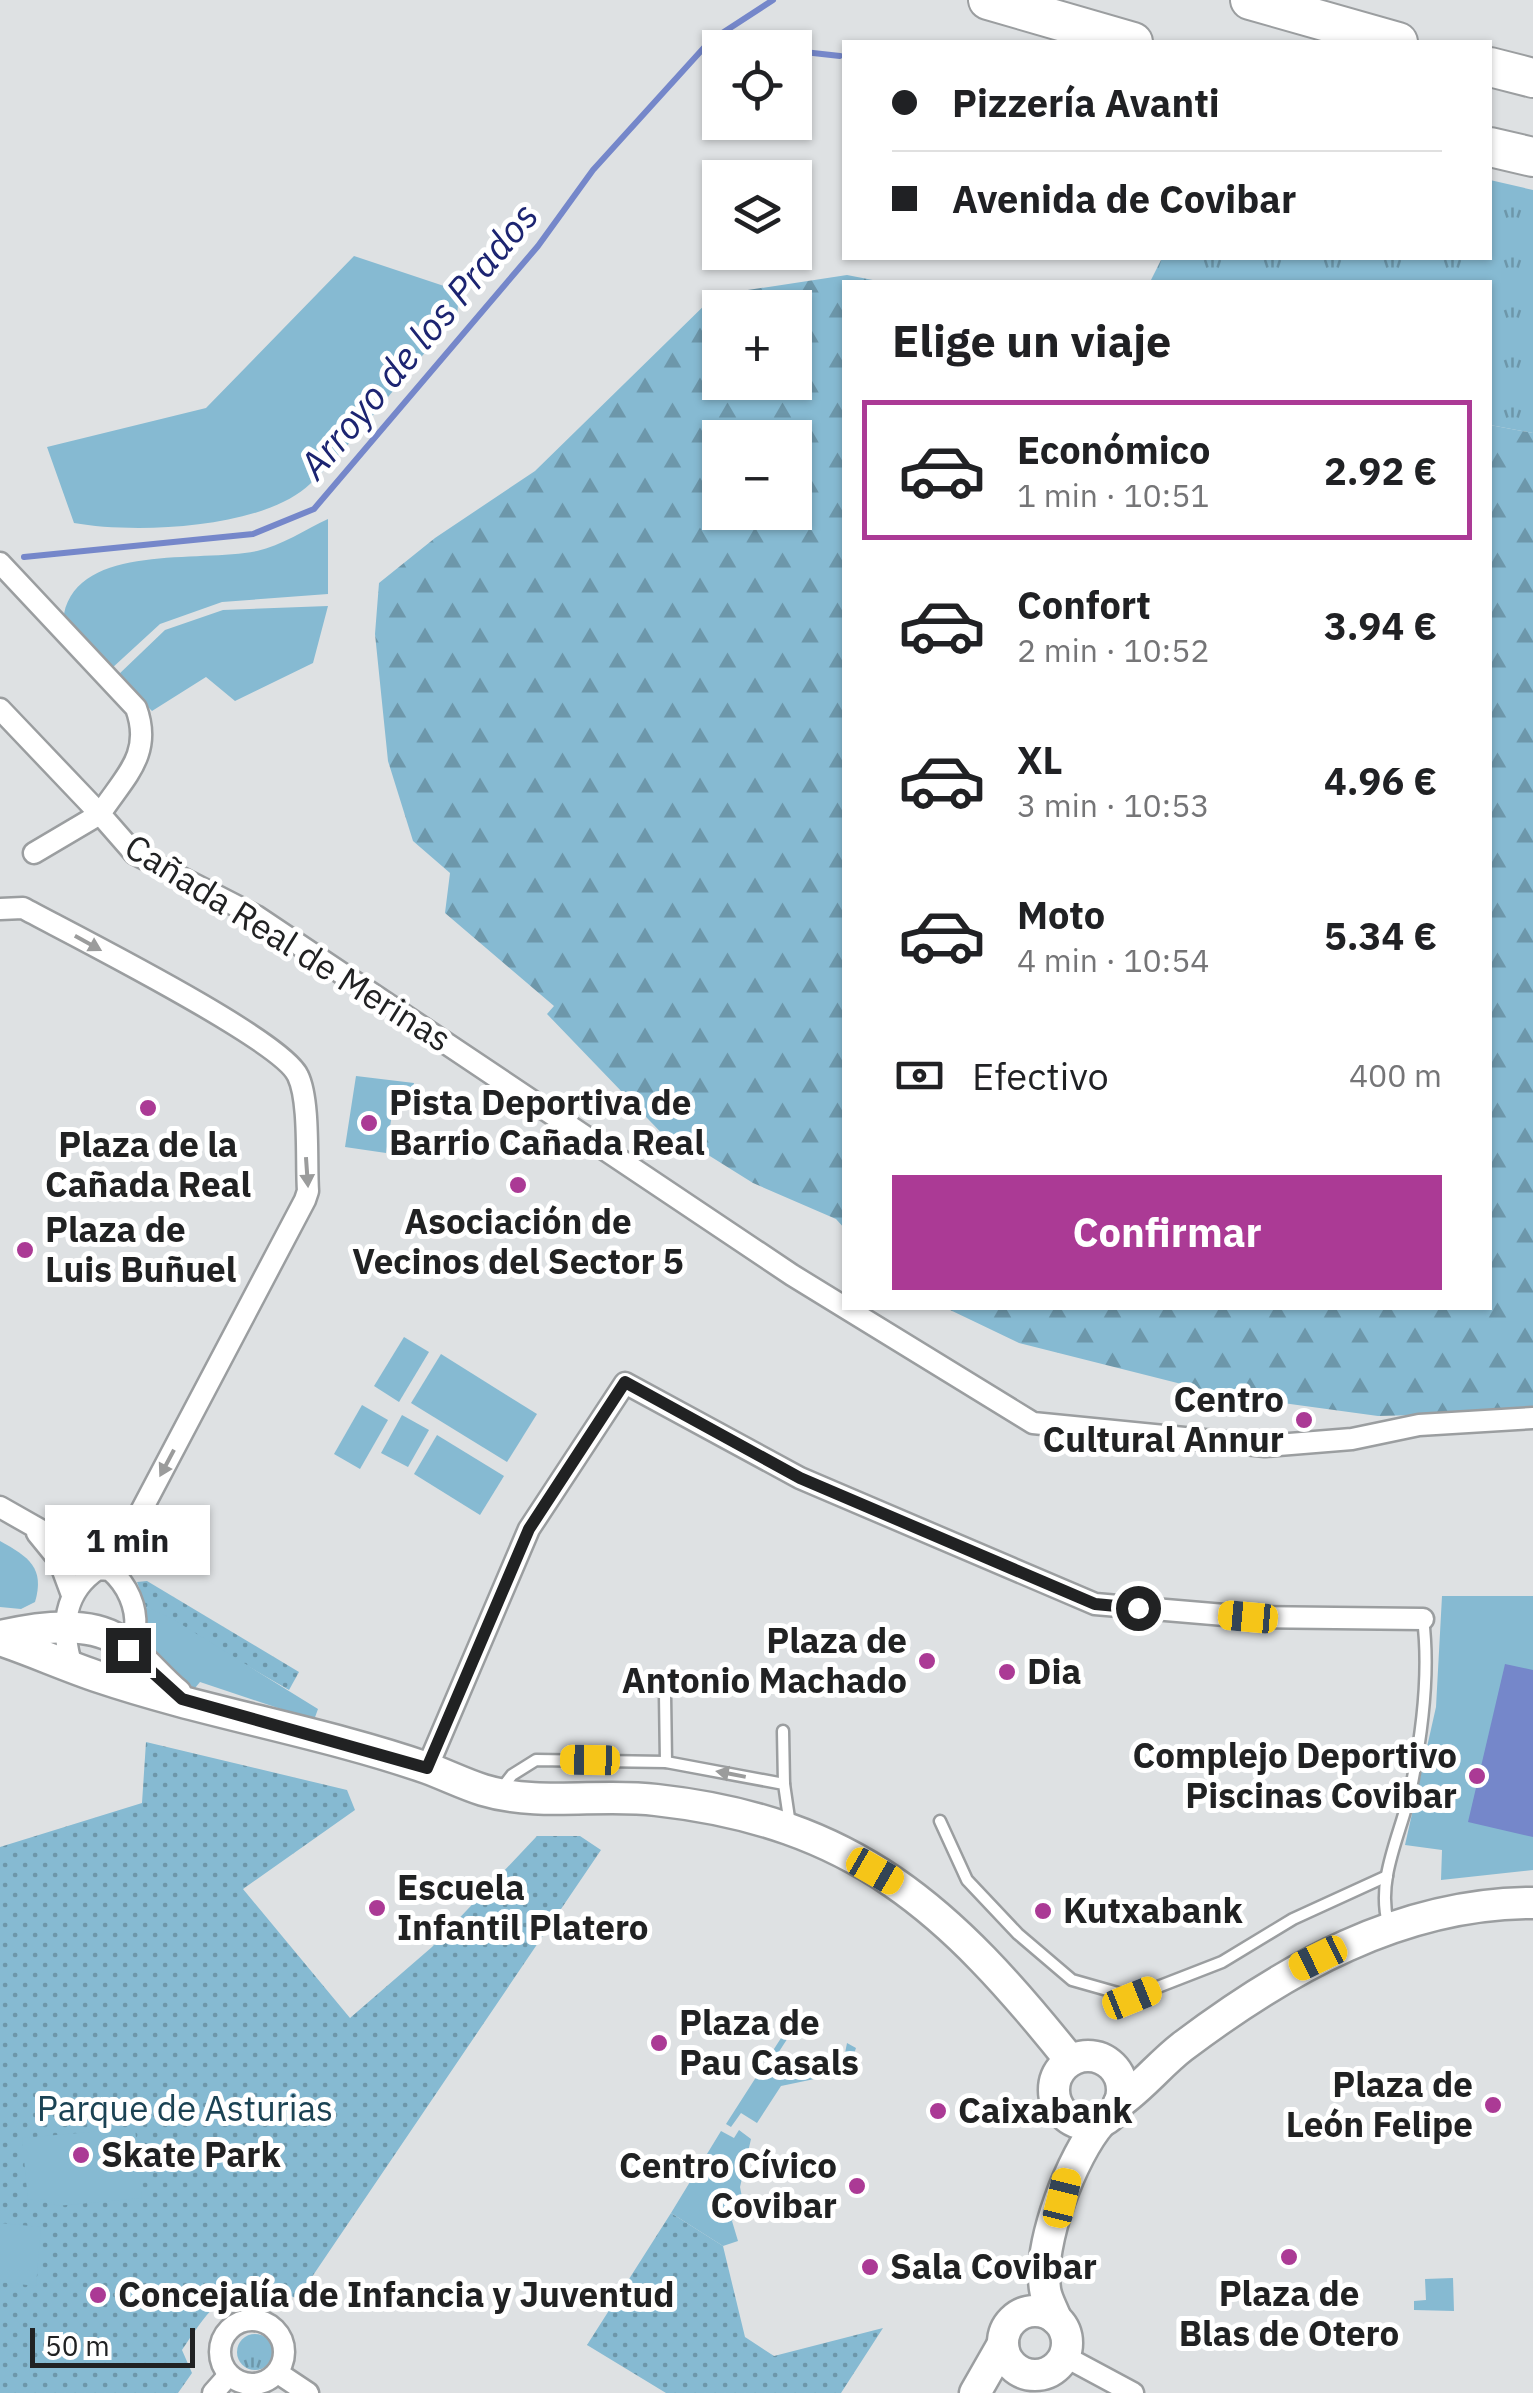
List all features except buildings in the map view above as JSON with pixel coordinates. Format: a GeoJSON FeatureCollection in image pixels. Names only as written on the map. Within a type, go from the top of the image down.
{"type":"FeatureCollection","features":[{"type":"Feature","properties":{"kind":"highway"},"geometry":{"type":"LineString","coordinates":[[988,0],[1126,40]]}},
{"type":"Feature","properties":{"kind":"highway"},"geometry":{"type":"LineString","coordinates":[[1250,0],[1391,40]]}},
{"type":"Feature","properties":{"kind":"highway"},"geometry":{"type":"LineString","coordinates":[[1492,68],[1533,78]]}},
{"type":"Feature","properties":{"kind":"highway"},"geometry":{"type":"LineString","coordinates":[[1492,147],[1533,157]]}},
{"type":"Feature","properties":{"kind":"street","name":"Cañada Real de Merinas"},"geometry":{"type":"LineString","coordinates":[[0,563],[136,708],[145,732],[141,753],[100,814],[135,854],[256,916],[842,1306]]}},
{"type":"Feature","properties":{"kind":"street"},"geometry":{"type":"LineString","coordinates":[[0,708],[100,814],[34,854]]}},
{"type":"Feature","properties":{"kind":"street"},"geometry":{"type":"LineString","coordinates":[[0,909],[23,908],[173,990],[274,1048],[298,1075],[305,1200],[104,1570],[81,1580],[72,1594],[65,1628],[85,1671]]}},
{"type":"Feature","properties":{"kind":"street","name":"Cañada Real de Merinas"},"geometry":{"type":"LineString","coordinates":[[849,1310],[1032,1423],[1265,1446],[1352,1439],[1419,1426],[1533,1418]]}},
{"type":"Feature","properties":{"kind":"street"},"geometry":{"type":"LineString","coordinates":[[427,1768],[529,1529],[625,1382],[800,1478],[1095,1604],[1248,1617],[1422,1619]]}},
{"type":"Feature","properties":{"kind":"street"},"geometry":{"type":"LineString","coordinates":[[0,1508],[124,1582],[134,1599],[135,1632],[128,1650],[114,1670],[85,1671]]}},
{"type":"Feature","properties":{"kind":"street"},"geometry":{"type":"LineString","coordinates":[[33,1527],[58,1560],[72,1594]]}},
{"type":"Feature","properties":{"kind":"street"},"geometry":{"type":"LineString","coordinates":[[0,1638],[65,1628],[96,1630],[128,1650],[182,1699]]}},
{"type":"Feature","properties":{"kind":"street"},"geometry":{"type":"LineString","coordinates":[[0,1638],[85,1671],[427,1768],[499,1793],[558,1799],[651,1799],[718,1808],[790,1826],[904,1888],[966,1938],[1070,2060]]}},
{"type":"Feature","properties":{"kind":"street"},"geometry":{"type":"LineString","coordinates":[[997,2393],[1032,2374],[1051,2370],[1064,2356],[1067,2340],[1045,2289],[1047,2257],[1069,2168],[1082,2143],[1110,2112],[1145,2085],[1178,2049],[1298,1967],[1389,1928],[1463,1909],[1533,1903]]}},
{"type":"Feature","properties":{"kind":"street"},"geometry":{"type":"LineString","coordinates":[[1069,2168],[1054,2082],[1070,2060],[1096,2056],[1108,2062],[1136,2061],[1178,2049]]}},
{"type":"Feature","properties":{"kind":"street"},"geometry":{"type":"LineString","coordinates":[[1059,2108],[1086,2124],[1110,2112],[1120,2081],[1108,2062]]}},
{"type":"Feature","properties":{"kind":"street"},"geometry":{"type":"LineString","coordinates":[[975,2393],[1003,2344],[1006,2328],[1017,2316],[1047,2257]]}},
{"type":"Feature","properties":{"kind":"street"},"geometry":{"type":"LineString","coordinates":[[1017,2316],[1032,2311],[1056,2319]]}},
{"type":"Feature","properties":{"kind":"street"},"geometry":{"type":"LineString","coordinates":[[250,2320],[278,2333],[284,2353],[278,2373],[269,2380],[248,2384],[229,2375],[221,2346],[232,2328],[250,2320]]}},
{"type":"Feature","properties":{"kind":"street"},"geometry":{"type":"LineString","coordinates":[[1003,2344],[1012,2365],[1032,2374]]}},
{"type":"Feature","properties":{"kind":"street"},"geometry":{"type":"LineString","coordinates":[[1064,2356],[1133,2393]]}},
{"type":"Feature","properties":{"kind":"street"},"geometry":{"type":"LineString","coordinates":[[278,2373],[308,2393]]}},
{"type":"Feature","properties":{"kind":"street"},"geometry":{"type":"LineString","coordinates":[[213,2393],[229,2375]]}},
{"type":"Feature","properties":{"kind":"lane"},"geometry":{"type":"LineString","coordinates":[[1389,1928],[1386,1876],[1411,1790],[1420,1729],[1426,1647],[1422,1619]]}},
{"type":"Feature","properties":{"kind":"lane"},"geometry":{"type":"LineString","coordinates":[[666,1694],[666,1762]]}},
{"type":"Feature","properties":{"kind":"lane"},"geometry":{"type":"LineString","coordinates":[[783,1730],[790,1826]]}},
{"type":"Feature","properties":{"kind":"lane"},"geometry":{"type":"LineString","coordinates":[[499,1793],[512,1774],[536,1760],[666,1762],[784,1784]]}},
{"type":"Feature","properties":{"kind":"lane"},"geometry":{"type":"LineString","coordinates":[[940,1821],[967,1880],[1018,1934],[1072,1980],[1132,1998],[1222,1962],[1292,1919],[1386,1876]]}},
{"type":"Feature","properties":{"kind":"green space"},"geometry":{"type":"Polygon","coordinates":[[[1492,180],[1533,190],[1533,433],[1492,425],[1492,280],[1151,280],[1161,260],[1492,260],[1492,180]]]}},
{"type":"Feature","properties":{"kind":"green space"},"geometry":{"type":"Polygon","coordinates":[[[354,256],[459,291],[457,318],[310,484],[262,511],[231,519],[130,528],[74,523],[47,447],[206,408],[354,256]]]}},
{"type":"Feature","properties":{"kind":"green space"},"geometry":{"type":"Polygon","coordinates":[[[847,275],[873,280],[842,280],[842,1226],[836,1219],[753,1183],[681,1138],[674,1146],[547,1014],[554,1006],[445,913],[450,873],[413,841],[388,761],[375,634],[379,583],[435,538],[535,471],[702,308],[702,400],[812,400],[812,290],[748,290],[847,275]]]}},
{"type":"Feature","properties":{"kind":"green space"},"geometry":{"type":"Polygon","coordinates":[[[1492,425],[1533,433],[1533,1412],[1378,1416],[1225,1395],[1019,1343],[950,1310],[1492,1310],[1492,425]]]}},
{"type":"Feature","properties":{"kind":"green space"},"geometry":{"type":"Polygon","coordinates":[[[328,519],[328,594],[222,602],[160,624],[111,669],[64,614],[74,591],[93,575],[117,566],[266,549],[328,519]]]}},
{"type":"Feature","properties":{"kind":"green space"},"geometry":{"type":"Polygon","coordinates":[[[328,606],[313,663],[235,701],[206,677],[152,711],[117,676],[165,630],[223,610],[328,606]]]}},
{"type":"Feature","properties":{"kind":"green space","name":"Pista Deportiva de Barrio Cañada Real"},"geometry":{"type":"Polygon","coordinates":[[[356,1076],[414,1083],[412,1103],[394,1101],[386,1153],[345,1147],[356,1076]]]}},
{"type":"Feature","properties":{"kind":"green space"},"geometry":{"type":"Polygon","coordinates":[[[404,1337],[429,1352],[399,1402],[374,1386],[404,1337]]]}},
{"type":"Feature","properties":{"kind":"green space"},"geometry":{"type":"Polygon","coordinates":[[[441,1354],[537,1414],[507,1462],[411,1403],[441,1354]]]}},
{"type":"Feature","properties":{"kind":"green space"},"geometry":{"type":"Polygon","coordinates":[[[362,1405],[388,1420],[360,1469],[334,1454],[362,1405]]]}},
{"type":"Feature","properties":{"kind":"green space"},"geometry":{"type":"Polygon","coordinates":[[[402,1415],[429,1430],[408,1467],[381,1453],[402,1415]]]}},
{"type":"Feature","properties":{"kind":"green space"},"geometry":{"type":"Polygon","coordinates":[[[437,1435],[504,1476],[480,1515],[414,1474],[437,1435]]]}},
{"type":"Feature","properties":{"kind":"green space"},"geometry":{"type":"Polygon","coordinates":[[[0,1541],[26,1558],[36,1572],[35,1602],[21,1609],[0,1607],[0,1541]]]}},
{"type":"Feature","properties":{"kind":"green space"},"geometry":{"type":"Polygon","coordinates":[[[147,1581],[299,1672],[289,1690],[146,1607],[137,1582],[147,1581]]]}},
{"type":"Feature","properties":{"kind":"green space","name":"Complejo Deportivo Piscinas Covibar"},"geometry":{"type":"Polygon","coordinates":[[[1442,1596],[1533,1596],[1533,1870],[1441,1880],[1442,1850],[1405,1845],[1436,1707],[1442,1596]]]}},
{"type":"Feature","properties":{"kind":"green space"},"geometry":{"type":"Polygon","coordinates":[[[146,1607],[171,1618],[318,1709],[314,1720],[200,1682],[195,1688],[169,1674],[150,1648],[146,1607]]]}},
{"type":"Feature","properties":{"kind":"green space","name":"Parque de Asturias"},"geometry":{"type":"Polygon","coordinates":[[[146,1742],[347,1790],[355,1810],[243,1889],[350,2018],[432,1947],[537,1836],[580,1836],[601,1850],[297,2299],[258,2287],[228,2295],[204,2318],[182,2350],[192,2373],[178,2393],[0,2393],[0,1847],[142,1803],[146,1742]]]}},
{"type":"Feature","properties":{"kind":"green space"},"geometry":{"type":"Polygon","coordinates":[[[790,2024],[795,2027],[769,2067],[793,2079],[842,2068],[847,2043],[856,2048],[848,2072],[781,2086],[757,2123],[741,2113],[731,2127],[726,2124],[790,2024]]]}},
{"type":"Feature","properties":{"kind":"green space","name":"Skate Park"},"geometry":{"type":"Polygon","coordinates":[[[135,2128],[142,2198],[56,2206],[45,2199],[28,2200],[22,2138],[135,2128]]]}},
{"type":"Feature","properties":{"kind":"green space"},"geometry":{"type":"Polygon","coordinates":[[[739,2130],[751,2139],[740,2187],[743,2202],[732,2221],[738,2241],[723,2246],[671,2213],[721,2131],[734,2138],[739,2130]]]}},
{"type":"Feature","properties":{"kind":"green space"},"geometry":{"type":"Polygon","coordinates":[[[671,2213],[723,2246],[745,2337],[774,2356],[883,2328],[841,2393],[666,2393],[587,2345],[671,2213]]]}},
{"type":"Feature","properties":{"kind":"green space"},"geometry":{"type":"Polygon","coordinates":[[[0,2223],[41,2227],[36,2286],[0,2282],[0,2223]]]}},
{"type":"Feature","properties":{"kind":"green space"},"geometry":{"type":"Polygon","coordinates":[[[1453,2278],[1454,2311],[1414,2310],[1414,2301],[1426,2300],[1425,2279],[1453,2278]]]}},
{"type":"Feature","properties":{"kind":"green space"},"geometry":{"type":"Polygon","coordinates":[[[255,2334],[268,2339],[273,2352],[268,2365],[255,2370],[242,2365],[237,2352],[242,2339],[255,2334]]]}},
{"type":"Feature","properties":{"kind":"water"},"geometry":{"type":"Polygon","coordinates":[[[1505,1664],[1533,1670],[1533,1837],[1468,1822],[1505,1664]]]}},
{"type":"Feature","properties":{"kind":"waterway","name":"Arroyo de los Prados"},"geometry":{"type":"LineString","coordinates":[[24,557],[253,534],[314,509],[538,246],[593,170],[710,41],[773,0]]}},
{"type":"Feature","properties":{"kind":"waterway"},"geometry":{"type":"LineString","coordinates":[[812,53],[840,56]]}},
{"type":"Feature","properties":{"kind":"place","name":"Plaza de la Cañada Real"},"geometry":{"type":"Point","coordinates":[148,1108]}},
{"type":"Feature","properties":{"kind":"place","name":"Pista Deportiva de Barrio Cañada Real"},"geometry":{"type":"Point","coordinates":[369,1123]}},
{"type":"Feature","properties":{"kind":"place","name":"Asociación de Vecinos del Sector 5"},"geometry":{"type":"Point","coordinates":[518,1185]}},
{"type":"Feature","properties":{"kind":"place","name":"Plaza de Luis Buñuel"},"geometry":{"type":"Point","coordinates":[25,1250]}},
{"type":"Feature","properties":{"kind":"place","name":"Centro Cultural Annur"},"geometry":{"type":"Point","coordinates":[1304,1420]}},
{"type":"Feature","properties":{"kind":"place","name":"Plaza de Antonio Machado"},"geometry":{"type":"Point","coordinates":[927,1661]}},
{"type":"Feature","properties":{"kind":"place","name":"Dia"},"geometry":{"type":"Point","coordinates":[1007,1672]}},
{"type":"Feature","properties":{"kind":"place","name":"Complejo Deportivo Piscinas Covibar"},"geometry":{"type":"Point","coordinates":[1477,1776]}},
{"type":"Feature","properties":{"kind":"place","name":"Escuela Infantil Platero"},"geometry":{"type":"Point","coordinates":[377,1908]}},
{"type":"Feature","properties":{"kind":"place","name":"Kutxabank"},"geometry":{"type":"Point","coordinates":[1043,1911]}},
{"type":"Feature","properties":{"kind":"place","name":"Plaza de Pau Casals"},"geometry":{"type":"Point","coordinates":[659,2043]}},
{"type":"Feature","properties":{"kind":"place","name":"Plaza de León Felipe"},"geometry":{"type":"Point","coordinates":[1493,2105]}},
{"type":"Feature","properties":{"kind":"place","name":"Caixabank"},"geometry":{"type":"Point","coordinates":[938,2111]}},
{"type":"Feature","properties":{"kind":"place","name":"Skate Park"},"geometry":{"type":"Point","coordinates":[81,2155]}},
{"type":"Feature","properties":{"kind":"place","name":"Centro Cívico Covibar"},"geometry":{"type":"Point","coordinates":[857,2186]}},
{"type":"Feature","properties":{"kind":"place","name":"Plaza de Blas de Otero"},"geometry":{"type":"Point","coordinates":[1289,2257]}},
{"type":"Feature","properties":{"kind":"place","name":"Sala Covibar"},"geometry":{"type":"Point","coordinates":[870,2267]}},
{"type":"Feature","properties":{"kind":"place","name":"Concejalía de Infancia y Juventud"},"geometry":{"type":"Point","coordinates":[98,2295]}},
{"type":"Feature","properties":{"kind":"route"},"geometry":{"type":"LineString","coordinates":[[128,1650],[182,1699],[427,1768],[529,1529],[625,1382],[800,1478],[1095,1604],[1138,1608]]}}]}
